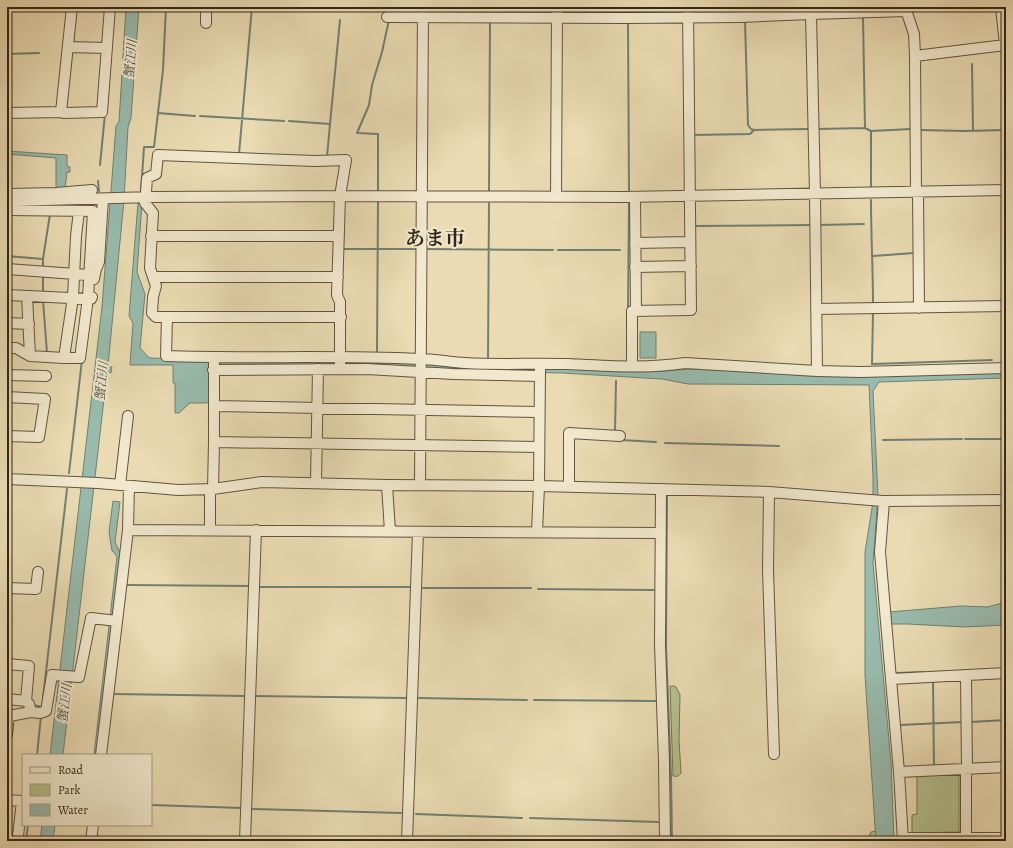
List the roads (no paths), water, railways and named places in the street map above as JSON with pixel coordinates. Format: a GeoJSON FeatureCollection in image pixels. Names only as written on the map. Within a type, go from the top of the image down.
{"type":"FeatureCollection","features":[{"type":"Feature","properties":{"kind":"street"},"geometry":{"type":"LineString","coordinates":[[62,112],[72,7]]}},
{"type":"Feature","properties":{"kind":"street"},"geometry":{"type":"LineString","coordinates":[[7,113],[102,112],[110,7]]}},
{"type":"Feature","properties":{"kind":"street"},"geometry":{"type":"LineString","coordinates":[[206,7],[206,22]]}},
{"type":"Feature","properties":{"kind":"street"},"geometry":{"type":"LineString","coordinates":[[556,197],[557,7]]}},
{"type":"Feature","properties":{"kind":"street"},"geometry":{"type":"LineString","coordinates":[[632,366],[632,311],[691,310],[688,7]]}},
{"type":"Feature","properties":{"kind":"street"},"geometry":{"type":"LineString","coordinates":[[915,56],[1005,45],[1001,7]]}},
{"type":"Feature","properties":{"kind":"street"},"geometry":{"type":"LineString","coordinates":[[388,17],[423,12],[557,18],[688,18],[740,12],[811,14],[852,10],[906,9],[914,34],[915,56],[919,308]]}},
{"type":"Feature","properties":{"kind":"street"},"geometry":{"type":"LineString","coordinates":[[420,485],[423,12]]}},
{"type":"Feature","properties":{"kind":"street"},"geometry":{"type":"LineString","coordinates":[[811,14],[817,371]]}},
{"type":"Feature","properties":{"kind":"street"},"geometry":{"type":"LineString","coordinates":[[68,47],[107,48]]}},
{"type":"Feature","properties":{"kind":"street"},"geometry":{"type":"LineString","coordinates":[[146,192],[147,178],[156,174],[158,155],[314,161],[346,160],[340,196],[338,277],[338,296],[341,317],[340,363]]}},
{"type":"Feature","properties":{"kind":"street"},"geometry":{"type":"LineString","coordinates":[[7,194],[56,193],[92,190]]}},
{"type":"Feature","properties":{"kind":"street"},"geometry":{"type":"LineString","coordinates":[[7,201],[104,198],[340,196],[635,197],[1006,190]]}},
{"type":"Feature","properties":{"kind":"street"},"geometry":{"type":"LineString","coordinates":[[635,197],[636,311]]}},
{"type":"Feature","properties":{"kind":"street"},"geometry":{"type":"LineString","coordinates":[[7,295],[91,299],[96,269],[99,262],[104,198]]}},
{"type":"Feature","properties":{"kind":"street"},"geometry":{"type":"LineString","coordinates":[[145,203],[152,213],[150,268],[156,286],[153,297],[152,313],[156,317],[341,317]]}},
{"type":"Feature","properties":{"kind":"street"},"geometry":{"type":"LineString","coordinates":[[7,210],[93,211],[88,298],[80,358],[30,356],[16,348],[7,348]]}},
{"type":"Feature","properties":{"kind":"street"},"geometry":{"type":"LineString","coordinates":[[64,358],[72,297],[79,211]]}},
{"type":"Feature","properties":{"kind":"street"},"geometry":{"type":"LineString","coordinates":[[151,236],[339,236]]}},
{"type":"Feature","properties":{"kind":"street"},"geometry":{"type":"LineString","coordinates":[[635,243],[690,242]]}},
{"type":"Feature","properties":{"kind":"street"},"geometry":{"type":"LineString","coordinates":[[636,267],[690,266]]}},
{"type":"Feature","properties":{"kind":"street"},"geometry":{"type":"LineString","coordinates":[[7,269],[89,274]]}},
{"type":"Feature","properties":{"kind":"street"},"geometry":{"type":"LineString","coordinates":[[153,277],[338,277]]}},
{"type":"Feature","properties":{"kind":"street"},"geometry":{"type":"LineString","coordinates":[[27,296],[30,356]]}},
{"type":"Feature","properties":{"kind":"street"},"geometry":{"type":"LineString","coordinates":[[816,309],[1006,306]]}},
{"type":"Feature","properties":{"kind":"street"},"geometry":{"type":"LineString","coordinates":[[167,317],[166,356],[214,364],[318,369],[340,363]]}},
{"type":"Feature","properties":{"kind":"street"},"geometry":{"type":"LineString","coordinates":[[7,323],[29,324]]}},
{"type":"Feature","properties":{"kind":"street"},"geometry":{"type":"LineString","coordinates":[[214,364],[340,363],[367,369],[421,365],[540,369],[666,366],[685,363],[817,371],[862,372],[1006,368]]}},
{"type":"Feature","properties":{"kind":"street"},"geometry":{"type":"LineString","coordinates":[[210,530],[214,442],[214,364]]}},
{"type":"Feature","properties":{"kind":"street"},"geometry":{"type":"LineString","coordinates":[[316,483],[318,369]]}},
{"type":"Feature","properties":{"kind":"street"},"geometry":{"type":"LineString","coordinates":[[537,532],[540,369]]}},
{"type":"Feature","properties":{"kind":"street"},"geometry":{"type":"LineString","coordinates":[[7,375],[46,376]]}},
{"type":"Feature","properties":{"kind":"street"},"geometry":{"type":"LineString","coordinates":[[7,397],[46,399],[39,437],[7,436]]}},
{"type":"Feature","properties":{"kind":"street"},"geometry":{"type":"LineString","coordinates":[[214,406],[539,412]]}},
{"type":"Feature","properties":{"kind":"street"},"geometry":{"type":"LineString","coordinates":[[101,754],[114,620],[128,530],[125,485],[128,416]]}},
{"type":"Feature","properties":{"kind":"street"},"geometry":{"type":"LineString","coordinates":[[569,487],[569,433],[620,436]]}},
{"type":"Feature","properties":{"kind":"street"},"geometry":{"type":"LineString","coordinates":[[214,442],[539,447]]}},
{"type":"Feature","properties":{"kind":"street"},"geometry":{"type":"LineString","coordinates":[[7,479],[98,483],[178,490],[212,489],[262,482],[539,486],[769,492],[879,501],[1006,500]]}},
{"type":"Feature","properties":{"kind":"street"},"geometry":{"type":"LineString","coordinates":[[388,485],[390,531]]}},
{"type":"Feature","properties":{"kind":"street"},"geometry":{"type":"LineString","coordinates":[[661,489],[660,645],[665,841]]}},
{"type":"Feature","properties":{"kind":"street"},"geometry":{"type":"LineString","coordinates":[[769,492],[768,570],[774,754]]}},
{"type":"Feature","properties":{"kind":"street"},"geometry":{"type":"LineString","coordinates":[[879,501],[880,552],[899,772],[903,839],[966,837],[1006,838]]}},
{"type":"Feature","properties":{"kind":"street"},"geometry":{"type":"LineString","coordinates":[[128,530],[660,533]]}},
{"type":"Feature","properties":{"kind":"street"},"geometry":{"type":"LineString","coordinates":[[245,841],[256,530]]}},
{"type":"Feature","properties":{"kind":"street"},"geometry":{"type":"LineString","coordinates":[[407,841],[418,532]]}},
{"type":"Feature","properties":{"kind":"street"},"geometry":{"type":"LineString","coordinates":[[7,588],[36,589],[38,572]]}},
{"type":"Feature","properties":{"kind":"street"},"geometry":{"type":"LineString","coordinates":[[7,735],[8,716],[31,712],[40,713],[46,711],[52,675],[79,677],[91,618],[114,620]]}},
{"type":"Feature","properties":{"kind":"street"},"geometry":{"type":"LineString","coordinates":[[7,664],[29,666],[26,701],[29,704],[31,712]]}},
{"type":"Feature","properties":{"kind":"street"},"geometry":{"type":"LineString","coordinates":[[891,679],[1006,674]]}},
{"type":"Feature","properties":{"kind":"street"},"geometry":{"type":"LineString","coordinates":[[966,675],[966,837]]}},
{"type":"Feature","properties":{"kind":"street"},"geometry":{"type":"LineString","coordinates":[[7,699],[26,701]]}},
{"type":"Feature","properties":{"kind":"street"},"geometry":{"type":"LineString","coordinates":[[899,772],[1006,767]]}},
{"type":"Feature","properties":{"kind":"street"},"geometry":{"type":"LineString","coordinates":[[7,800],[22,801],[17,839],[7,836]]}},
{"type":"Feature","properties":{"kind":"street"},"geometry":{"type":"LineString","coordinates":[[91,841],[93,826]]}},
{"type":"Feature","properties":{"kind":"water","name":"蟹江川"},"geometry":{"type":"Polygon","coordinates":[[[126,7],[139,7],[131,118],[128,127],[124,200],[108,366],[112,367],[111,373],[107,373],[63,754],[50,754],[102,307],[116,126],[119,122],[126,7]]]}},
{"type":"Feature","properties":{"kind":"water"},"geometry":{"type":"Polygon","coordinates":[[[7,151],[67,155],[67,166],[70,167],[70,172],[67,172],[65,189],[56,189],[56,158],[7,154],[7,151]]]}},
{"type":"Feature","properties":{"kind":"water"},"geometry":{"type":"Polygon","coordinates":[[[138,203],[142,203],[137,272],[145,294],[140,348],[150,358],[210,360],[337,359],[662,371],[691,369],[861,375],[1006,371],[1006,378],[879,382],[873,391],[878,496],[873,563],[891,763],[894,841],[876,841],[865,675],[865,552],[873,502],[869,385],[688,384],[662,379],[563,373],[211,367],[212,398],[207,403],[190,403],[179,413],[175,413],[175,383],[173,383],[173,365],[130,365],[133,323],[129,316],[138,203]]]}},
{"type":"Feature","properties":{"kind":"water"},"geometry":{"type":"Polygon","coordinates":[[[640,332],[656,332],[656,358],[640,358],[640,332]]]}},
{"type":"Feature","properties":{"kind":"water"},"geometry":{"type":"Polygon","coordinates":[[[113,501],[120,502],[115,542],[121,555],[98,754],[94,754],[117,557],[112,551],[109,532],[113,501]]]}},
{"type":"Feature","properties":{"kind":"water"},"geometry":{"type":"Polygon","coordinates":[[[1006,602],[1006,625],[964,627],[890,624],[889,612],[961,606],[987,607],[1006,602]]]}},
{"type":"Feature","properties":{"kind":"water"},"geometry":{"type":"Polygon","coordinates":[[[42,826],[55,826],[53,841],[40,841],[42,826]]]}},
{"type":"Feature","properties":{"kind":"waterway"},"geometry":{"type":"LineString","coordinates":[[141,192],[144,147],[154,147],[163,70],[166,7]]}},
{"type":"Feature","properties":{"kind":"waterway"},"geometry":{"type":"LineString","coordinates":[[209,9],[237,9],[250,7]]}},
{"type":"Feature","properties":{"kind":"waterway"},"geometry":{"type":"LineString","coordinates":[[239,154],[252,7]]}},
{"type":"Feature","properties":{"kind":"waterway"},"geometry":{"type":"LineString","coordinates":[[351,7],[366,7]]}},
{"type":"Feature","properties":{"kind":"waterway"},"geometry":{"type":"LineString","coordinates":[[490,7],[490,14]]}},
{"type":"Feature","properties":{"kind":"waterway"},"geometry":{"type":"LineString","coordinates":[[628,7],[628,14]]}},
{"type":"Feature","properties":{"kind":"waterway"},"geometry":{"type":"LineString","coordinates":[[171,8],[202,9]]}},
{"type":"Feature","properties":{"kind":"waterway"},"geometry":{"type":"LineString","coordinates":[[863,17],[865,128]]}},
{"type":"Feature","properties":{"kind":"waterway"},"geometry":{"type":"LineString","coordinates":[[289,121],[330,124],[340,20]]}},
{"type":"Feature","properties":{"kind":"waterway"},"geometry":{"type":"LineString","coordinates":[[378,190],[378,134],[357,133],[369,105],[372,85],[382,52],[389,20]]}},
{"type":"Feature","properties":{"kind":"waterway"},"geometry":{"type":"LineString","coordinates":[[489,192],[490,21]]}},
{"type":"Feature","properties":{"kind":"waterway"},"geometry":{"type":"LineString","coordinates":[[628,21],[629,191]]}},
{"type":"Feature","properties":{"kind":"waterway"},"geometry":{"type":"LineString","coordinates":[[745,21],[748,125],[754,130],[808,129]]}},
{"type":"Feature","properties":{"kind":"waterway"},"geometry":{"type":"LineString","coordinates":[[7,54],[39,53]]}},
{"type":"Feature","properties":{"kind":"waterway"},"geometry":{"type":"LineString","coordinates":[[972,64],[973,131]]}},
{"type":"Feature","properties":{"kind":"waterway"},"geometry":{"type":"LineString","coordinates":[[158,113],[195,116]]}},
{"type":"Feature","properties":{"kind":"waterway"},"geometry":{"type":"LineString","coordinates":[[100,165],[105,114]]}},
{"type":"Feature","properties":{"kind":"waterway"},"geometry":{"type":"LineString","coordinates":[[200,116],[284,121]]}},
{"type":"Feature","properties":{"kind":"waterway"},"geometry":{"type":"LineString","coordinates":[[327,157],[330,124]]}},
{"type":"Feature","properties":{"kind":"waterway"},"geometry":{"type":"LineString","coordinates":[[817,129],[865,128],[871,131],[871,188]]}},
{"type":"Feature","properties":{"kind":"waterway"},"geometry":{"type":"LineString","coordinates":[[871,131],[911,129]]}},
{"type":"Feature","properties":{"kind":"waterway"},"geometry":{"type":"LineString","coordinates":[[693,135],[750,134],[754,130]]}},
{"type":"Feature","properties":{"kind":"waterway"},"geometry":{"type":"LineString","coordinates":[[920,130],[1006,130]]}},
{"type":"Feature","properties":{"kind":"waterway"},"geometry":{"type":"LineString","coordinates":[[98,181],[99,191]]}},
{"type":"Feature","properties":{"kind":"waterway"},"geometry":{"type":"LineString","coordinates":[[377,352],[378,199]]}},
{"type":"Feature","properties":{"kind":"waterway"},"geometry":{"type":"LineString","coordinates":[[871,200],[873,305]]}},
{"type":"Feature","properties":{"kind":"waterway"},"geometry":{"type":"LineString","coordinates":[[488,359],[489,203]]}},
{"type":"Feature","properties":{"kind":"waterway"},"geometry":{"type":"LineString","coordinates":[[628,310],[629,203]]}},
{"type":"Feature","properties":{"kind":"waterway"},"geometry":{"type":"LineString","coordinates":[[43,267],[50,214]]}},
{"type":"Feature","properties":{"kind":"waterway"},"geometry":{"type":"LineString","coordinates":[[819,225],[864,224]]}},
{"type":"Feature","properties":{"kind":"waterway"},"geometry":{"type":"LineString","coordinates":[[694,226],[811,225]]}},
{"type":"Feature","properties":{"kind":"waterway"},"geometry":{"type":"LineString","coordinates":[[343,249],[417,249]]}},
{"type":"Feature","properties":{"kind":"waterway"},"geometry":{"type":"LineString","coordinates":[[426,249],[553,250]]}},
{"type":"Feature","properties":{"kind":"waterway"},"geometry":{"type":"LineString","coordinates":[[558,250],[620,250]]}},
{"type":"Feature","properties":{"kind":"waterway"},"geometry":{"type":"LineString","coordinates":[[873,256],[914,253]]}},
{"type":"Feature","properties":{"kind":"waterway"},"geometry":{"type":"LineString","coordinates":[[7,256],[43,259]]}},
{"type":"Feature","properties":{"kind":"waterway"},"geometry":{"type":"LineString","coordinates":[[43,275],[43,293]]}},
{"type":"Feature","properties":{"kind":"waterway"},"geometry":{"type":"LineString","coordinates":[[43,300],[47,353]]}},
{"type":"Feature","properties":{"kind":"waterway"},"geometry":{"type":"LineString","coordinates":[[872,364],[873,313]]}},
{"type":"Feature","properties":{"kind":"waterway"},"geometry":{"type":"LineString","coordinates":[[69,473],[82,360]]}},
{"type":"Feature","properties":{"kind":"waterway"},"geometry":{"type":"LineString","coordinates":[[872,364],[992,360]]}},
{"type":"Feature","properties":{"kind":"waterway"},"geometry":{"type":"LineString","coordinates":[[615,431],[616,381]]}},
{"type":"Feature","properties":{"kind":"waterway"},"geometry":{"type":"LineString","coordinates":[[883,440],[962,439]]}},
{"type":"Feature","properties":{"kind":"waterway"},"geometry":{"type":"LineString","coordinates":[[965,439],[1006,439]]}},
{"type":"Feature","properties":{"kind":"waterway"},"geometry":{"type":"LineString","coordinates":[[621,440],[656,442]]}},
{"type":"Feature","properties":{"kind":"waterway"},"geometry":{"type":"LineString","coordinates":[[665,443],[779,446]]}},
{"type":"Feature","properties":{"kind":"waterway"},"geometry":{"type":"LineString","coordinates":[[43,698],[67,489]]}},
{"type":"Feature","properties":{"kind":"waterway"},"geometry":{"type":"LineString","coordinates":[[667,495],[666,648],[672,841]]}},
{"type":"Feature","properties":{"kind":"waterway"},"geometry":{"type":"LineString","coordinates":[[127,585],[250,586]]}},
{"type":"Feature","properties":{"kind":"waterway"},"geometry":{"type":"LineString","coordinates":[[259,587],[410,587]]}},
{"type":"Feature","properties":{"kind":"waterway"},"geometry":{"type":"LineString","coordinates":[[423,588],[531,588]]}},
{"type":"Feature","properties":{"kind":"waterway"},"geometry":{"type":"LineString","coordinates":[[538,589],[654,590]]}},
{"type":"Feature","properties":{"kind":"waterway"},"geometry":{"type":"LineString","coordinates":[[897,673],[923,672]]}},
{"type":"Feature","properties":{"kind":"waterway"},"geometry":{"type":"LineString","coordinates":[[933,681],[934,767]]}},
{"type":"Feature","properties":{"kind":"waterway"},"geometry":{"type":"LineString","coordinates":[[113,694],[246,696]]}},
{"type":"Feature","properties":{"kind":"waterway"},"geometry":{"type":"LineString","coordinates":[[254,696],[406,698]]}},
{"type":"Feature","properties":{"kind":"waterway"},"geometry":{"type":"LineString","coordinates":[[419,698],[527,700]]}},
{"type":"Feature","properties":{"kind":"waterway"},"geometry":{"type":"LineString","coordinates":[[534,700],[656,701]]}},
{"type":"Feature","properties":{"kind":"waterway"},"geometry":{"type":"LineString","coordinates":[[33,705],[42,707]]}},
{"type":"Feature","properties":{"kind":"waterway"},"geometry":{"type":"LineString","coordinates":[[37,754],[41,716]]}},
{"type":"Feature","properties":{"kind":"waterway"},"geometry":{"type":"LineString","coordinates":[[971,722],[1006,720]]}},
{"type":"Feature","properties":{"kind":"waterway"},"geometry":{"type":"LineString","coordinates":[[900,725],[963,722]]}},
{"type":"Feature","properties":{"kind":"waterway"},"geometry":{"type":"LineString","coordinates":[[152,805],[242,808]]}},
{"type":"Feature","properties":{"kind":"waterway"},"geometry":{"type":"LineString","coordinates":[[250,809],[401,813]]}},
{"type":"Feature","properties":{"kind":"waterway"},"geometry":{"type":"LineString","coordinates":[[416,814],[522,818]]}},
{"type":"Feature","properties":{"kind":"waterway"},"geometry":{"type":"LineString","coordinates":[[530,818],[659,822]]}},
{"type":"Feature","properties":{"kind":"waterway"},"geometry":{"type":"LineString","coordinates":[[26,841],[28,826]]}},
{"type":"Feature","properties":{"kind":"district","name":"あま市"},"geometry":{"type":"Point","coordinates":[435,238]}}]}
